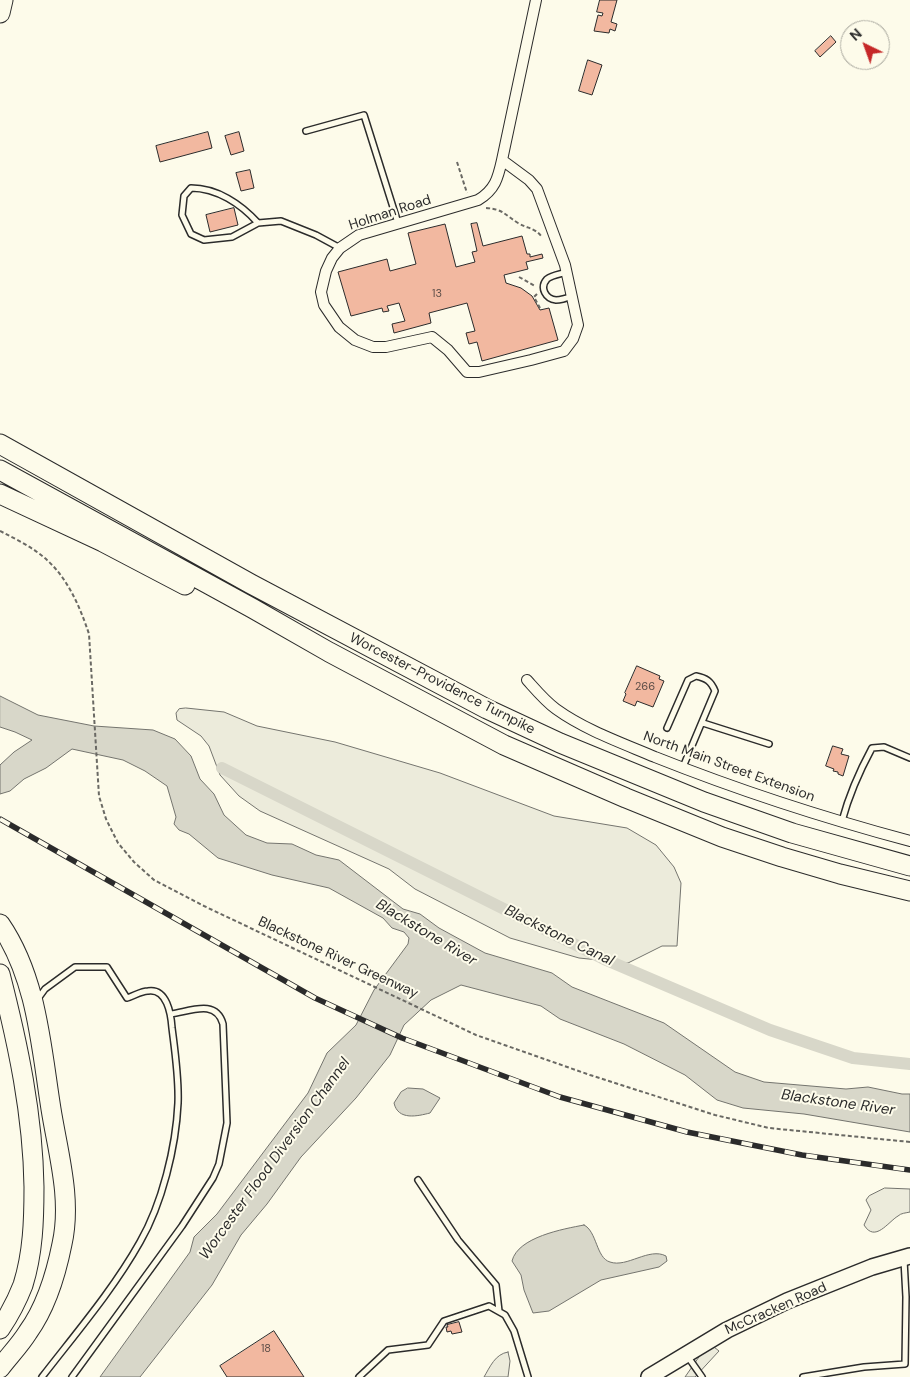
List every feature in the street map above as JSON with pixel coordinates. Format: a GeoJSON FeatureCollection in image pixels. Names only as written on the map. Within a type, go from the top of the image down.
{"type":"FeatureCollection","features":[{"type":"Feature","properties":{"kind":"highway"},"geometry":{"type":"LineString","coordinates":[[0,13],[3,0]]}},
{"type":"Feature","properties":{"kind":"highway","name":"Worcester-Providence Turnpike"},"geometry":{"type":"LineString","coordinates":[[0,444],[251,584],[487,709],[560,743],[704,802],[792,833],[910,866]]}},
{"type":"Feature","properties":{"kind":"highway","name":"Worcester-Providence Turnpike"},"geometry":{"type":"LineString","coordinates":[[0,470],[329,652],[504,745],[626,798],[722,836],[782,857],[840,874],[910,891]]}},
{"type":"Feature","properties":{"kind":"highway"},"geometry":{"type":"LineString","coordinates":[[0,494],[104,542],[272,632],[329,652]]}},
{"type":"Feature","properties":{"kind":"highway"},"geometry":{"type":"LineString","coordinates":[[0,924],[10,940],[22,967],[34,1004],[45,1061],[66,1208],[62,1243],[42,1309],[28,1332],[0,1368]]}},
{"type":"Feature","properties":{"kind":"highway"},"geometry":{"type":"LineString","coordinates":[[0,974],[23,1072],[33,1159],[33,1232],[30,1255],[22,1286],[0,1329]]}},
{"type":"Feature","properties":{"kind":"highway"},"geometry":{"type":"LineString","coordinates":[[0,1322],[13,1305]]}},
{"type":"Feature","properties":{"kind":"street","name":"Holman Road"},"geometry":{"type":"LineString","coordinates":[[502,160],[538,189],[557,238],[573,296],[578,325],[573,339],[564,350],[479,372],[467,372],[448,350],[432,337],[380,348],[361,343],[339,327],[324,305],[321,292],[329,265],[340,248],[359,235],[469,204],[491,190],[498,179],[502,160],[536,0]]}},
{"type":"Feature","properties":{"kind":"street","name":"North Main Street Extension"},"geometry":{"type":"LineString","coordinates":[[527,680],[556,709],[579,723],[682,768],[762,796],[910,841]]}},
{"type":"Feature","properties":{"kind":"street","name":"McCracken Road"},"geometry":{"type":"LineString","coordinates":[[649,1377],[727,1330],[787,1301],[872,1268],[907,1257]]}},
{"type":"Feature","properties":{"kind":"lane"},"geometry":{"type":"LineString","coordinates":[[306,131],[364,115],[398,224]]}},
{"type":"Feature","properties":{"kind":"lane"},"geometry":{"type":"LineString","coordinates":[[258,223],[248,211],[229,199],[204,188],[191,188],[184,196],[182,215],[191,234],[204,240],[232,237],[258,223],[281,221],[316,235],[340,248]]}},
{"type":"Feature","properties":{"kind":"lane"},"geometry":{"type":"LineString","coordinates":[[567,272],[548,279],[544,285],[544,291],[547,297],[554,300],[573,296]]}},
{"type":"Feature","properties":{"kind":"lane"},"geometry":{"type":"LineString","coordinates":[[667,728],[688,680],[696,676],[705,678],[712,684],[715,691],[703,723],[682,768]]}},
{"type":"Feature","properties":{"kind":"lane"},"geometry":{"type":"LineString","coordinates":[[703,723],[769,744]]}},
{"type":"Feature","properties":{"kind":"lane"},"geometry":{"type":"LineString","coordinates":[[842,821],[860,770],[872,748],[884,747],[910,758]]}},
{"type":"Feature","properties":{"kind":"lane"},"geometry":{"type":"LineString","coordinates":[[34,1004],[45,990],[75,967],[107,967],[127,998],[149,990],[158,992],[165,999],[171,1014],[178,1103],[171,1158],[156,1207],[141,1241],[108,1291],[42,1377]]}},
{"type":"Feature","properties":{"kind":"lane"},"geometry":{"type":"LineString","coordinates":[[72,1377],[182,1226],[213,1178],[219,1164],[227,1124],[223,1024],[220,1014],[207,1008],[171,1014]]}},
{"type":"Feature","properties":{"kind":"lane"},"geometry":{"type":"LineString","coordinates":[[418,1180],[458,1240],[496,1285],[499,1311]]}},
{"type":"Feature","properties":{"kind":"lane"},"geometry":{"type":"LineString","coordinates":[[802,1377],[864,1367],[905,1364],[907,1257]]}},
{"type":"Feature","properties":{"kind":"lane"},"geometry":{"type":"LineString","coordinates":[[359,1377],[388,1350],[428,1345],[444,1321],[489,1306],[505,1315],[514,1330],[528,1377]]}},
{"type":"Feature","properties":{"kind":"lane"},"geometry":{"type":"LineString","coordinates":[[686,1354],[702,1377]]}},
{"type":"Feature","properties":{"kind":"path"},"geometry":{"type":"LineString","coordinates":[[457,162],[467,193]]}},
{"type":"Feature","properties":{"kind":"path"},"geometry":{"type":"LineString","coordinates":[[479,210],[487,208],[500,210],[520,224],[538,232],[545,241]]}},
{"type":"Feature","properties":{"kind":"path"},"geometry":{"type":"LineString","coordinates":[[519,277],[538,288],[539,282]]}},
{"type":"Feature","properties":{"kind":"path"},"geometry":{"type":"LineString","coordinates":[[540,308],[534,297],[539,292],[541,298]]}},
{"type":"Feature","properties":{"kind":"path","name":"Blackstone River Greenway"},"geometry":{"type":"LineString","coordinates":[[0,531],[46,559],[66,582],[86,624],[89,634],[97,784],[103,812],[118,843],[134,862],[154,880],[204,906],[476,1035],[590,1075],[715,1115],[769,1128],[910,1142]]}},
{"type":"Feature","properties":{"kind":"shaded area"},"geometry":{"type":"Polygon","coordinates":[[[179,709],[224,712],[257,726],[335,742],[440,773],[554,816],[627,828],[656,845],[674,867],[681,883],[677,946],[662,946],[628,963],[579,958],[510,938],[415,889],[389,869],[260,811],[239,796],[220,775],[209,746],[201,736],[177,720],[176,713],[179,709]]]}},
{"type":"Feature","properties":{"kind":"shaded area"},"geometry":{"type":"Polygon","coordinates":[[[885,1188],[910,1189],[910,1212],[901,1214],[881,1230],[873,1232],[864,1225],[871,1210],[866,1200],[869,1196],[885,1188]]]}},
{"type":"Feature","properties":{"kind":"shaded area"},"geometry":{"type":"Polygon","coordinates":[[[714,1347],[719,1351],[695,1377],[685,1377],[701,1354],[714,1347]]]}},
{"type":"Feature","properties":{"kind":"shaded area"},"geometry":{"type":"Polygon","coordinates":[[[508,1352],[510,1361],[508,1377],[484,1377],[496,1358],[508,1352]]]}},
{"type":"Feature","properties":{"kind":"water"},"geometry":{"type":"Polygon","coordinates":[[[0,696],[38,715],[94,726],[153,730],[175,739],[191,756],[200,779],[214,794],[224,815],[246,835],[267,843],[292,844],[316,855],[339,860],[403,909],[420,914],[439,928],[485,953],[552,973],[572,987],[664,1023],[735,1072],[764,1082],[846,1089],[868,1087],[910,1094],[910,1132],[804,1114],[743,1108],[717,1100],[685,1075],[624,1044],[560,1019],[541,1006],[461,985],[431,1000],[404,1025],[390,1055],[356,1098],[301,1157],[267,1204],[241,1235],[212,1285],[140,1377],[100,1377],[190,1252],[194,1237],[217,1214],[308,1093],[327,1053],[356,1025],[374,990],[408,944],[409,938],[404,932],[392,928],[383,918],[329,888],[272,875],[218,858],[189,834],[179,830],[174,824],[176,817],[167,786],[145,771],[123,760],[72,749],[46,768],[24,779],[10,791],[0,794],[0,765],[14,752],[32,740],[0,727],[0,696]]]}},
{"type":"Feature","properties":{"kind":"water"},"geometry":{"type":"Polygon","coordinates":[[[408,1088],[423,1089],[440,1098],[430,1113],[414,1116],[404,1115],[396,1109],[394,1103],[401,1092],[408,1088]]]}},
{"type":"Feature","properties":{"kind":"water"},"geometry":{"type":"Polygon","coordinates":[[[584,1225],[592,1233],[605,1260],[617,1263],[659,1254],[666,1256],[667,1261],[659,1267],[601,1280],[549,1311],[533,1313],[524,1290],[521,1275],[512,1261],[516,1253],[532,1240],[554,1232],[584,1225]]]}},
{"type":"Feature","properties":{"kind":"building"},"geometry":{"type":"Polygon","coordinates":[[[600,0],[617,0],[611,22],[617,24],[615,31],[610,29],[609,33],[594,31],[598,15],[602,16],[603,13],[597,12],[600,0]]]}},
{"type":"Feature","properties":{"kind":"building"},"geometry":{"type":"Polygon","coordinates":[[[831,36],[836,42],[820,57],[815,51],[831,36]]]}},
{"type":"Feature","properties":{"kind":"building"},"geometry":{"type":"Polygon","coordinates":[[[588,60],[602,65],[592,95],[579,91],[588,60]]]}},
{"type":"Feature","properties":{"kind":"building"},"geometry":{"type":"Polygon","coordinates":[[[208,132],[212,148],[160,162],[156,146],[208,132]]]}},
{"type":"Feature","properties":{"kind":"building"},"geometry":{"type":"Polygon","coordinates":[[[239,132],[244,151],[231,155],[225,136],[239,132]]]}},
{"type":"Feature","properties":{"kind":"building"},"geometry":{"type":"Polygon","coordinates":[[[250,170],[254,188],[241,191],[236,173],[250,170]]]}},
{"type":"Feature","properties":{"kind":"building"},"geometry":{"type":"Polygon","coordinates":[[[234,208],[238,225],[210,232],[206,215],[234,208]]]}},
{"type":"Feature","properties":{"kind":"building"},"geometry":{"type":"Polygon","coordinates":[[[477,223],[483,246],[522,236],[527,254],[530,254],[530,257],[542,254],[543,258],[526,262],[528,269],[504,275],[506,283],[521,288],[532,296],[540,310],[549,308],[558,340],[482,361],[477,342],[469,344],[466,333],[475,331],[467,303],[429,313],[431,323],[394,333],[392,324],[405,321],[399,303],[387,306],[389,311],[383,312],[382,308],[351,316],[338,272],[387,259],[390,271],[416,264],[408,233],[445,224],[456,267],[475,262],[472,252],[477,251],[471,224],[477,223]]]}},
{"type":"Feature","properties":{"kind":"building"},"geometry":{"type":"Polygon","coordinates":[[[637,666],[660,676],[659,679],[664,681],[653,707],[637,701],[635,706],[623,701],[637,666]]]}},
{"type":"Feature","properties":{"kind":"building"},"geometry":{"type":"Polygon","coordinates":[[[833,746],[843,749],[841,754],[849,756],[843,776],[826,766],[833,746]]]}},
{"type":"Feature","properties":{"kind":"building"},"geometry":{"type":"Polygon","coordinates":[[[459,1322],[462,1332],[452,1334],[451,1331],[447,1332],[447,1325],[459,1322]]]}},
{"type":"Feature","properties":{"kind":"building"},"geometry":{"type":"Polygon","coordinates":[[[274,1331],[304,1377],[227,1377],[220,1366],[274,1331]]]}},
{"type":"Feature","properties":{"kind":"waterway","name":"Blackstone Canal"},"geometry":{"type":"LineString","coordinates":[[222,768],[604,959],[770,1030],[853,1058],[910,1064]]}},
{"type":"Feature","properties":{"kind":"railway"},"geometry":{"type":"LineString","coordinates":[[0,819],[315,998],[402,1038],[560,1097],[687,1132],[802,1155],[910,1170]]}},
{"type":"Feature","properties":{"kind":"water label","name":"Blackstone River"},"geometry":{"type":"Point","coordinates":[426,933]}},
{"type":"Feature","properties":{"kind":"water label","name":"Blackstone River"},"geometry":{"type":"Point","coordinates":[838,1103]}},
{"type":"Feature","properties":{"kind":"water label","name":"Worcester Flood Diversion Channel"},"geometry":{"type":"Point","coordinates":[275,1159]}}]}
